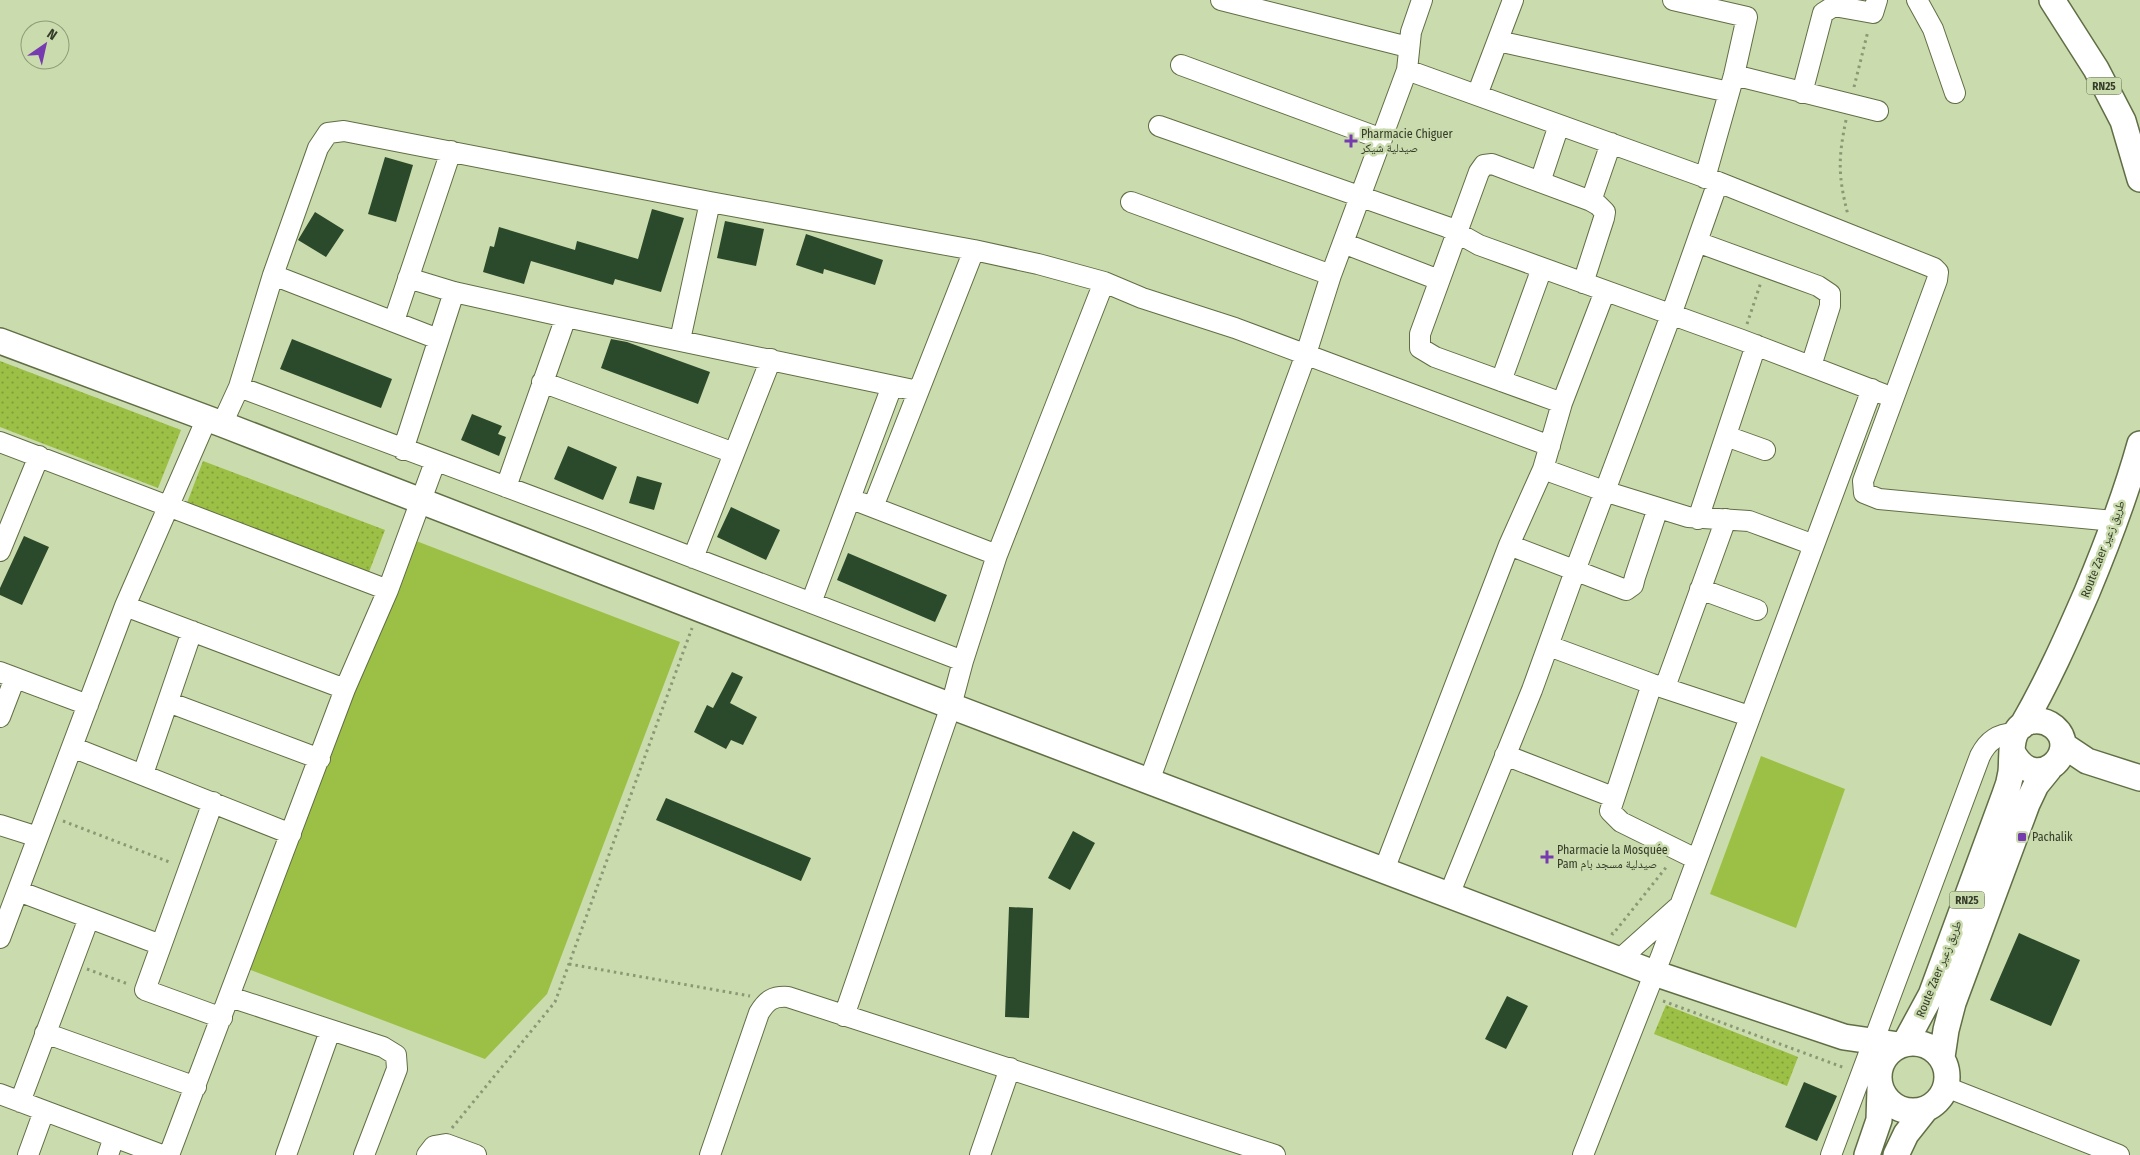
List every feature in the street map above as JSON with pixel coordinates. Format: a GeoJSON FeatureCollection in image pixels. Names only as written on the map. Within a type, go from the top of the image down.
{"type":"FeatureCollection","features":[{"type":"Feature","properties":{"kind":"main road","name":"RN25"},"geometry":{"type":"LineString","coordinates":[[2052,0],[2096,69],[2123,122],[2140,179]]}},
{"type":"Feature","properties":{"kind":"main road"},"geometry":{"type":"LineString","coordinates":[[0,341],[214,421],[951,706],[1620,958],[1654,973],[1844,1037],[1872,1067],[1886,1098],[1899,1108],[1914,1112],[1925,1110],[1942,1097],[1946,1087]]}},
{"type":"Feature","properties":{"kind":"main road","name":"Route Zaer طريق زعير"},"geometry":{"type":"LineString","coordinates":[[1902,1044],[1919,1020],[1938,978],[2005,794],[2011,773],[2016,736],[2061,653],[2114,521],[2140,444]]}},
{"type":"Feature","properties":{"kind":"main road","name":"Route Zaer طريق زعير"},"geometry":{"type":"LineString","coordinates":[[1942,1058],[1946,1030],[1956,995],[2027,804],[2056,751],[2054,700],[2061,653]]}},
{"type":"Feature","properties":{"kind":"main road"},"geometry":{"type":"LineString","coordinates":[[2039,720],[2048,723],[2056,751],[2039,771],[2030,770],[2022,766],[2016,736],[2030,721],[2039,720]]}},
{"type":"Feature","properties":{"kind":"main road"},"geometry":{"type":"LineString","coordinates":[[2056,751],[2140,778]]}},
{"type":"Feature","properties":{"kind":"main road"},"geometry":{"type":"LineString","coordinates":[[1902,1044],[1922,1043],[1936,1051],[1942,1058]]}},
{"type":"Feature","properties":{"kind":"main road","name":"RN25"},"geometry":{"type":"LineString","coordinates":[[1867,1155],[1879,1120],[1872,1067],[1883,1060],[1890,1051],[1902,1044]]}},
{"type":"Feature","properties":{"kind":"main road","name":"RN25"},"geometry":{"type":"LineString","coordinates":[[1942,1058],[1948,1077],[1946,1087]]}},
{"type":"Feature","properties":{"kind":"main road"},"geometry":{"type":"LineString","coordinates":[[1896,1155],[1906,1134],[1925,1110]]}},
{"type":"Feature","properties":{"kind":"street"},"geometry":{"type":"LineString","coordinates":[[1221,0],[1408,47]]}},
{"type":"Feature","properties":{"kind":"street"},"geometry":{"type":"LineString","coordinates":[[1149,781],[1306,354],[1331,275],[1407,70],[1411,32],[1422,0]]}},
{"type":"Feature","properties":{"kind":"street"},"geometry":{"type":"LineString","coordinates":[[1477,95],[1513,0]]}},
{"type":"Feature","properties":{"kind":"street"},"geometry":{"type":"LineString","coordinates":[[1449,895],[1549,646],[1604,491],[1697,242],[1749,8],[1673,0]]}},
{"type":"Feature","properties":{"kind":"street"},"geometry":{"type":"LineString","coordinates":[[1802,93],[1823,13],[1834,6],[1873,13],[1877,0]]}},
{"type":"Feature","properties":{"kind":"street"},"geometry":{"type":"LineString","coordinates":[[1917,0],[1933,29],[1955,93]]}},
{"type":"Feature","properties":{"kind":"street"},"geometry":{"type":"LineString","coordinates":[[1498,40],[1731,84],[1802,93],[1878,111]]}},
{"type":"Feature","properties":{"kind":"street"},"geometry":{"type":"LineString","coordinates":[[1180,65],[1382,139]]}},
{"type":"Feature","properties":{"kind":"street"},"geometry":{"type":"LineString","coordinates":[[1407,70],[1712,180],[1928,264],[1938,272],[1937,280],[1863,481],[1864,493],[1879,499],[2114,521]]}},
{"type":"Feature","properties":{"kind":"street"},"geometry":{"type":"LineString","coordinates":[[1540,182],[1559,125]]}},
{"type":"Feature","properties":{"kind":"street"},"geometry":{"type":"LineString","coordinates":[[1159,126],[1361,196],[1458,232],[1479,244],[1542,268],[1749,343],[1893,398]]}},
{"type":"Feature","properties":{"kind":"street"},"geometry":{"type":"LineString","coordinates":[[0,938],[125,606],[170,506],[214,421],[239,387],[273,275],[318,148],[328,133],[344,131],[710,202],[974,250],[1038,264],[1104,282],[1142,298],[1235,328],[1550,446]]}},
{"type":"Feature","properties":{"kind":"street"},"geometry":{"type":"LineString","coordinates":[[1591,201],[1611,144]]}},
{"type":"Feature","properties":{"kind":"street"},"geometry":{"type":"LineString","coordinates":[[394,321],[451,151]]}},
{"type":"Feature","properties":{"kind":"street"},"geometry":{"type":"LineString","coordinates":[[1562,404],[1435,357],[1420,348],[1420,334],[1479,172],[1484,165],[1492,164],[1591,201],[1605,212],[1583,283]]}},
{"type":"Feature","properties":{"kind":"street"},"geometry":{"type":"LineString","coordinates":[[680,340],[710,202]]}},
{"type":"Feature","properties":{"kind":"street"},"geometry":{"type":"LineString","coordinates":[[1131,202],[1331,275]]}},
{"type":"Feature","properties":{"kind":"street"},"geometry":{"type":"LineString","coordinates":[[1697,242],[1818,286],[1830,294],[1830,306],[1811,366]]}},
{"type":"Feature","properties":{"kind":"street"},"geometry":{"type":"LineString","coordinates":[[1343,243],[1439,280]]}},
{"type":"Feature","properties":{"kind":"street"},"geometry":{"type":"LineString","coordinates":[[873,507],[974,250]]}},
{"type":"Feature","properties":{"kind":"street"},"geometry":{"type":"LineString","coordinates":[[1501,381],[1542,268]]}},
{"type":"Feature","properties":{"kind":"street"},"geometry":{"type":"LineString","coordinates":[[273,275],[438,339]]}},
{"type":"Feature","properties":{"kind":"street"},"geometry":{"type":"LineString","coordinates":[[408,278],[454,292],[566,317],[918,391]]}},
{"type":"Feature","properties":{"kind":"street"},"geometry":{"type":"LineString","coordinates":[[844,1016],[951,706],[963,661],[997,555],[1104,282]]}},
{"type":"Feature","properties":{"kind":"street"},"geometry":{"type":"LineString","coordinates":[[1384,870],[1509,545],[1543,469],[1562,404],[1605,291]]}},
{"type":"Feature","properties":{"kind":"street"},"geometry":{"type":"LineString","coordinates":[[403,450],[454,292]]}},
{"type":"Feature","properties":{"kind":"street"},"geometry":{"type":"LineString","coordinates":[[506,487],[566,317]]}},
{"type":"Feature","properties":{"kind":"street"},"geometry":{"type":"LineString","coordinates":[[1698,519],[1726,436],[1749,343]]}},
{"type":"Feature","properties":{"kind":"street"},"geometry":{"type":"LineString","coordinates":[[693,558],[771,359]]}},
{"type":"Feature","properties":{"kind":"street"},"geometry":{"type":"LineString","coordinates":[[542,382],[734,452]]}},
{"type":"Feature","properties":{"kind":"street"},"geometry":{"type":"LineString","coordinates":[[811,603],[892,386]]}},
{"type":"Feature","properties":{"kind":"street"},"geometry":{"type":"LineString","coordinates":[[239,387],[963,661]]}},
{"type":"Feature","properties":{"kind":"street"},"geometry":{"type":"LineString","coordinates":[[1583,1155],[1654,973],[1677,908],[1688,855],[1750,716],[1872,389]]}},
{"type":"Feature","properties":{"kind":"street"},"geometry":{"type":"LineString","coordinates":[[1726,436],[1765,450]]}},
{"type":"Feature","properties":{"kind":"street"},"geometry":{"type":"LineString","coordinates":[[0,442],[388,590]]}},
{"type":"Feature","properties":{"kind":"street"},"geometry":{"type":"LineString","coordinates":[[0,550],[39,456]]}},
{"type":"Feature","properties":{"kind":"street"},"geometry":{"type":"LineString","coordinates":[[169,1155],[346,688],[388,590],[435,462]]}},
{"type":"Feature","properties":{"kind":"street"},"geometry":{"type":"LineString","coordinates":[[1543,469],[1658,508],[1698,519],[1749,521],[1814,545]]}},
{"type":"Feature","properties":{"kind":"street"},"geometry":{"type":"LineString","coordinates":[[850,498],[997,555]]}},
{"type":"Feature","properties":{"kind":"street"},"geometry":{"type":"LineString","coordinates":[[1509,545],[1626,590],[1630,588],[1635,577],[1658,508]]}},
{"type":"Feature","properties":{"kind":"street"},"geometry":{"type":"LineString","coordinates":[[1688,855],[1621,822],[1610,811],[1658,686],[1700,589],[1726,519]]}},
{"type":"Feature","properties":{"kind":"street"},"geometry":{"type":"LineString","coordinates":[[1700,589],[1757,610]]}},
{"type":"Feature","properties":{"kind":"street"},"geometry":{"type":"LineString","coordinates":[[125,606],[346,688]]}},
{"type":"Feature","properties":{"kind":"street"},"geometry":{"type":"LineString","coordinates":[[143,774],[192,631]]}},
{"type":"Feature","properties":{"kind":"street"},"geometry":{"type":"LineString","coordinates":[[1549,646],[1658,686],[1750,716]]}},
{"type":"Feature","properties":{"kind":"street"},"geometry":{"type":"LineString","coordinates":[[0,716],[7,675],[88,705]]}},
{"type":"Feature","properties":{"kind":"street"},"geometry":{"type":"LineString","coordinates":[[168,702],[320,759]]}},
{"type":"Feature","properties":{"kind":"street"},"geometry":{"type":"LineString","coordinates":[[1831,1155],[1872,1067],[1980,756],[1994,738],[2004,734],[2016,736]]}},
{"type":"Feature","properties":{"kind":"street"},"geometry":{"type":"LineString","coordinates":[[72,746],[291,834]]}},
{"type":"Feature","properties":{"kind":"street"},"geometry":{"type":"LineString","coordinates":[[1506,755],[1614,797]]}},
{"type":"Feature","properties":{"kind":"street"},"geometry":{"type":"LineString","coordinates":[[213,802],[145,990],[222,1018]]}},
{"type":"Feature","properties":{"kind":"street"},"geometry":{"type":"LineString","coordinates":[[0,824],[38,838]]}},
{"type":"Feature","properties":{"kind":"street"},"geometry":{"type":"LineString","coordinates":[[18,891],[161,945]]}},
{"type":"Feature","properties":{"kind":"street"},"geometry":{"type":"LineString","coordinates":[[1620,958],[1677,908]]}},
{"type":"Feature","properties":{"kind":"street"},"geometry":{"type":"LineString","coordinates":[[20,1102],[89,918]]}},
{"type":"Feature","properties":{"kind":"street"},"geometry":{"type":"LineString","coordinates":[[230,997],[383,1047],[396,1055],[397,1069],[364,1155]]}},
{"type":"Feature","properties":{"kind":"street"},"geometry":{"type":"LineString","coordinates":[[710,1155],[754,1025],[764,1004],[770,999],[778,997],[788,997],[1010,1068],[1262,1153]]}},
{"type":"Feature","properties":{"kind":"street"},"geometry":{"type":"LineString","coordinates":[[286,1155],[330,1031]]}},
{"type":"Feature","properties":{"kind":"street"},"geometry":{"type":"LineString","coordinates":[[46,1033],[196,1087]]}},
{"type":"Feature","properties":{"kind":"street"},"geometry":{"type":"LineString","coordinates":[[980,1155],[1010,1068]]}},
{"type":"Feature","properties":{"kind":"street"},"geometry":{"type":"LineString","coordinates":[[1946,1087],[2119,1155]]}},
{"type":"Feature","properties":{"kind":"street"},"geometry":{"type":"LineString","coordinates":[[0,1094],[44,1111],[111,1146],[162,1155]]}},
{"type":"Feature","properties":{"kind":"street"},"geometry":{"type":"LineString","coordinates":[[28,1155],[44,1111]]}},
{"type":"Feature","properties":{"kind":"street"},"geometry":{"type":"LineString","coordinates":[[433,1150],[446,1144],[476,1155]]}},
{"type":"Feature","properties":{"kind":"path"},"geometry":{"type":"LineString","coordinates":[[1749,343],[1766,268]]}},
{"type":"Feature","properties":{"kind":"path"},"geometry":{"type":"LineString","coordinates":[[433,1150],[555,1002],[699,608]]}},
{"type":"Feature","properties":{"kind":"path"},"geometry":{"type":"LineString","coordinates":[[46,815],[188,869]]}},
{"type":"Feature","properties":{"kind":"path"},"geometry":{"type":"LineString","coordinates":[[1604,931],[1614,934],[1688,855]]}},
{"type":"Feature","properties":{"kind":"path"},"geometry":{"type":"LineString","coordinates":[[72,964],[145,990]]}},
{"type":"Feature","properties":{"kind":"path"},"geometry":{"type":"LineString","coordinates":[[569,964],[770,999]]}},
{"type":"Feature","properties":{"kind":"path"},"geometry":{"type":"LineString","coordinates":[[1662,1000],[1872,1067]]}},
{"type":"Feature","properties":{"kind":"green space"},"geometry":{"type":"Polygon","coordinates":[[[0,361],[181,430],[158,488],[0,427],[0,361]]]}},
{"type":"Feature","properties":{"kind":"green space"},"geometry":{"type":"Polygon","coordinates":[[[203,461],[385,530],[369,572],[187,503],[203,461]]]}},
{"type":"Feature","properties":{"kind":"green space"},"geometry":{"type":"Polygon","coordinates":[[[411,539],[680,642],[547,994],[485,1059],[248,969],[411,539]]]}},
{"type":"Feature","properties":{"kind":"green space"},"geometry":{"type":"Polygon","coordinates":[[[1761,756],[1845,789],[1796,928],[1710,894],[1761,756]]]}},
{"type":"Feature","properties":{"kind":"green space"},"geometry":{"type":"Polygon","coordinates":[[[1666,1005],[1798,1057],[1787,1086],[1654,1034],[1666,1005]]]}},
{"type":"Feature","properties":{"kind":"building"},"geometry":{"type":"Polygon","coordinates":[[[385,157],[413,165],[396,222],[368,214],[385,157]]]}},
{"type":"Feature","properties":{"kind":"building"},"geometry":{"type":"Polygon","coordinates":[[[652,209],[684,218],[661,292],[615,279],[613,285],[531,261],[524,284],[483,272],[490,246],[494,247],[499,227],[575,250],[577,241],[638,259],[652,209]]]}},
{"type":"Feature","properties":{"kind":"building"},"geometry":{"type":"Polygon","coordinates":[[[315,212],[344,230],[326,257],[298,240],[315,212]]]}},
{"type":"Feature","properties":{"kind":"building"},"geometry":{"type":"Polygon","coordinates":[[[725,221],[764,229],[756,266],[717,258],[725,221]]]}},
{"type":"Feature","properties":{"kind":"building"},"geometry":{"type":"Polygon","coordinates":[[[806,234],[883,260],[875,285],[824,269],[823,274],[796,265],[806,234]]]}},
{"type":"Feature","properties":{"kind":"building"},"geometry":{"type":"Polygon","coordinates":[[[292,339],[392,379],[381,408],[280,369],[292,339]]]}},
{"type":"Feature","properties":{"kind":"building"},"geometry":{"type":"Polygon","coordinates":[[[611,339],[627,342],[710,372],[698,404],[601,368],[611,339]]]}},
{"type":"Feature","properties":{"kind":"building"},"geometry":{"type":"Polygon","coordinates":[[[472,414],[502,426],[498,434],[506,437],[499,456],[461,440],[472,414]]]}},
{"type":"Feature","properties":{"kind":"building"},"geometry":{"type":"Polygon","coordinates":[[[568,446],[617,467],[603,500],[554,479],[568,446]]]}},
{"type":"Feature","properties":{"kind":"building"},"geometry":{"type":"Polygon","coordinates":[[[637,476],[662,483],[654,510],[629,503],[637,476]]]}},
{"type":"Feature","properties":{"kind":"building"},"geometry":{"type":"Polygon","coordinates":[[[731,507],[780,530],[766,560],[717,537],[731,507]]]}},
{"type":"Feature","properties":{"kind":"building"},"geometry":{"type":"Polygon","coordinates":[[[24,536],[49,547],[22,605],[0,595],[0,588],[24,536]]]}},
{"type":"Feature","properties":{"kind":"building"},"geometry":{"type":"Polygon","coordinates":[[[848,553],[947,595],[935,622],[837,580],[848,553]]]}},
{"type":"Feature","properties":{"kind":"building"},"geometry":{"type":"Polygon","coordinates":[[[732,672],[743,677],[730,703],[757,717],[743,745],[731,740],[726,749],[694,732],[707,705],[713,708],[732,672]]]}},
{"type":"Feature","properties":{"kind":"building"},"geometry":{"type":"Polygon","coordinates":[[[666,798],[811,858],[801,881],[656,820],[666,798]]]}},
{"type":"Feature","properties":{"kind":"building"},"geometry":{"type":"Polygon","coordinates":[[[1073,831],[1095,843],[1070,890],[1048,878],[1073,831]]]}},
{"type":"Feature","properties":{"kind":"building"},"geometry":{"type":"Polygon","coordinates":[[[1009,907],[1033,908],[1029,1018],[1005,1017],[1009,907]]]}},
{"type":"Feature","properties":{"kind":"building"},"geometry":{"type":"Polygon","coordinates":[[[2019,933],[2080,960],[2051,1026],[1990,1000],[2019,933]]]}},
{"type":"Feature","properties":{"kind":"building"},"geometry":{"type":"Polygon","coordinates":[[[1507,996],[1528,1006],[1506,1049],[1485,1039],[1507,996]]]}},
{"type":"Feature","properties":{"kind":"building"},"geometry":{"type":"Polygon","coordinates":[[[1804,1082],[1837,1096],[1817,1141],[1785,1127],[1804,1082]]]}},
{"type":"Feature","properties":{"kind":"place","name":"Pharmacie Chiguer صيدلية شيكر"},"geometry":{"type":"Point","coordinates":[1351,141]}},
{"type":"Feature","properties":{"kind":"place","name":"Pachalik"},"geometry":{"type":"Point","coordinates":[2022,837]}},
{"type":"Feature","properties":{"kind":"place","name":"Pharmacie la Mosquée Pam صيدلية مسجد بام"},"geometry":{"type":"Point","coordinates":[1547,857]}}]}
